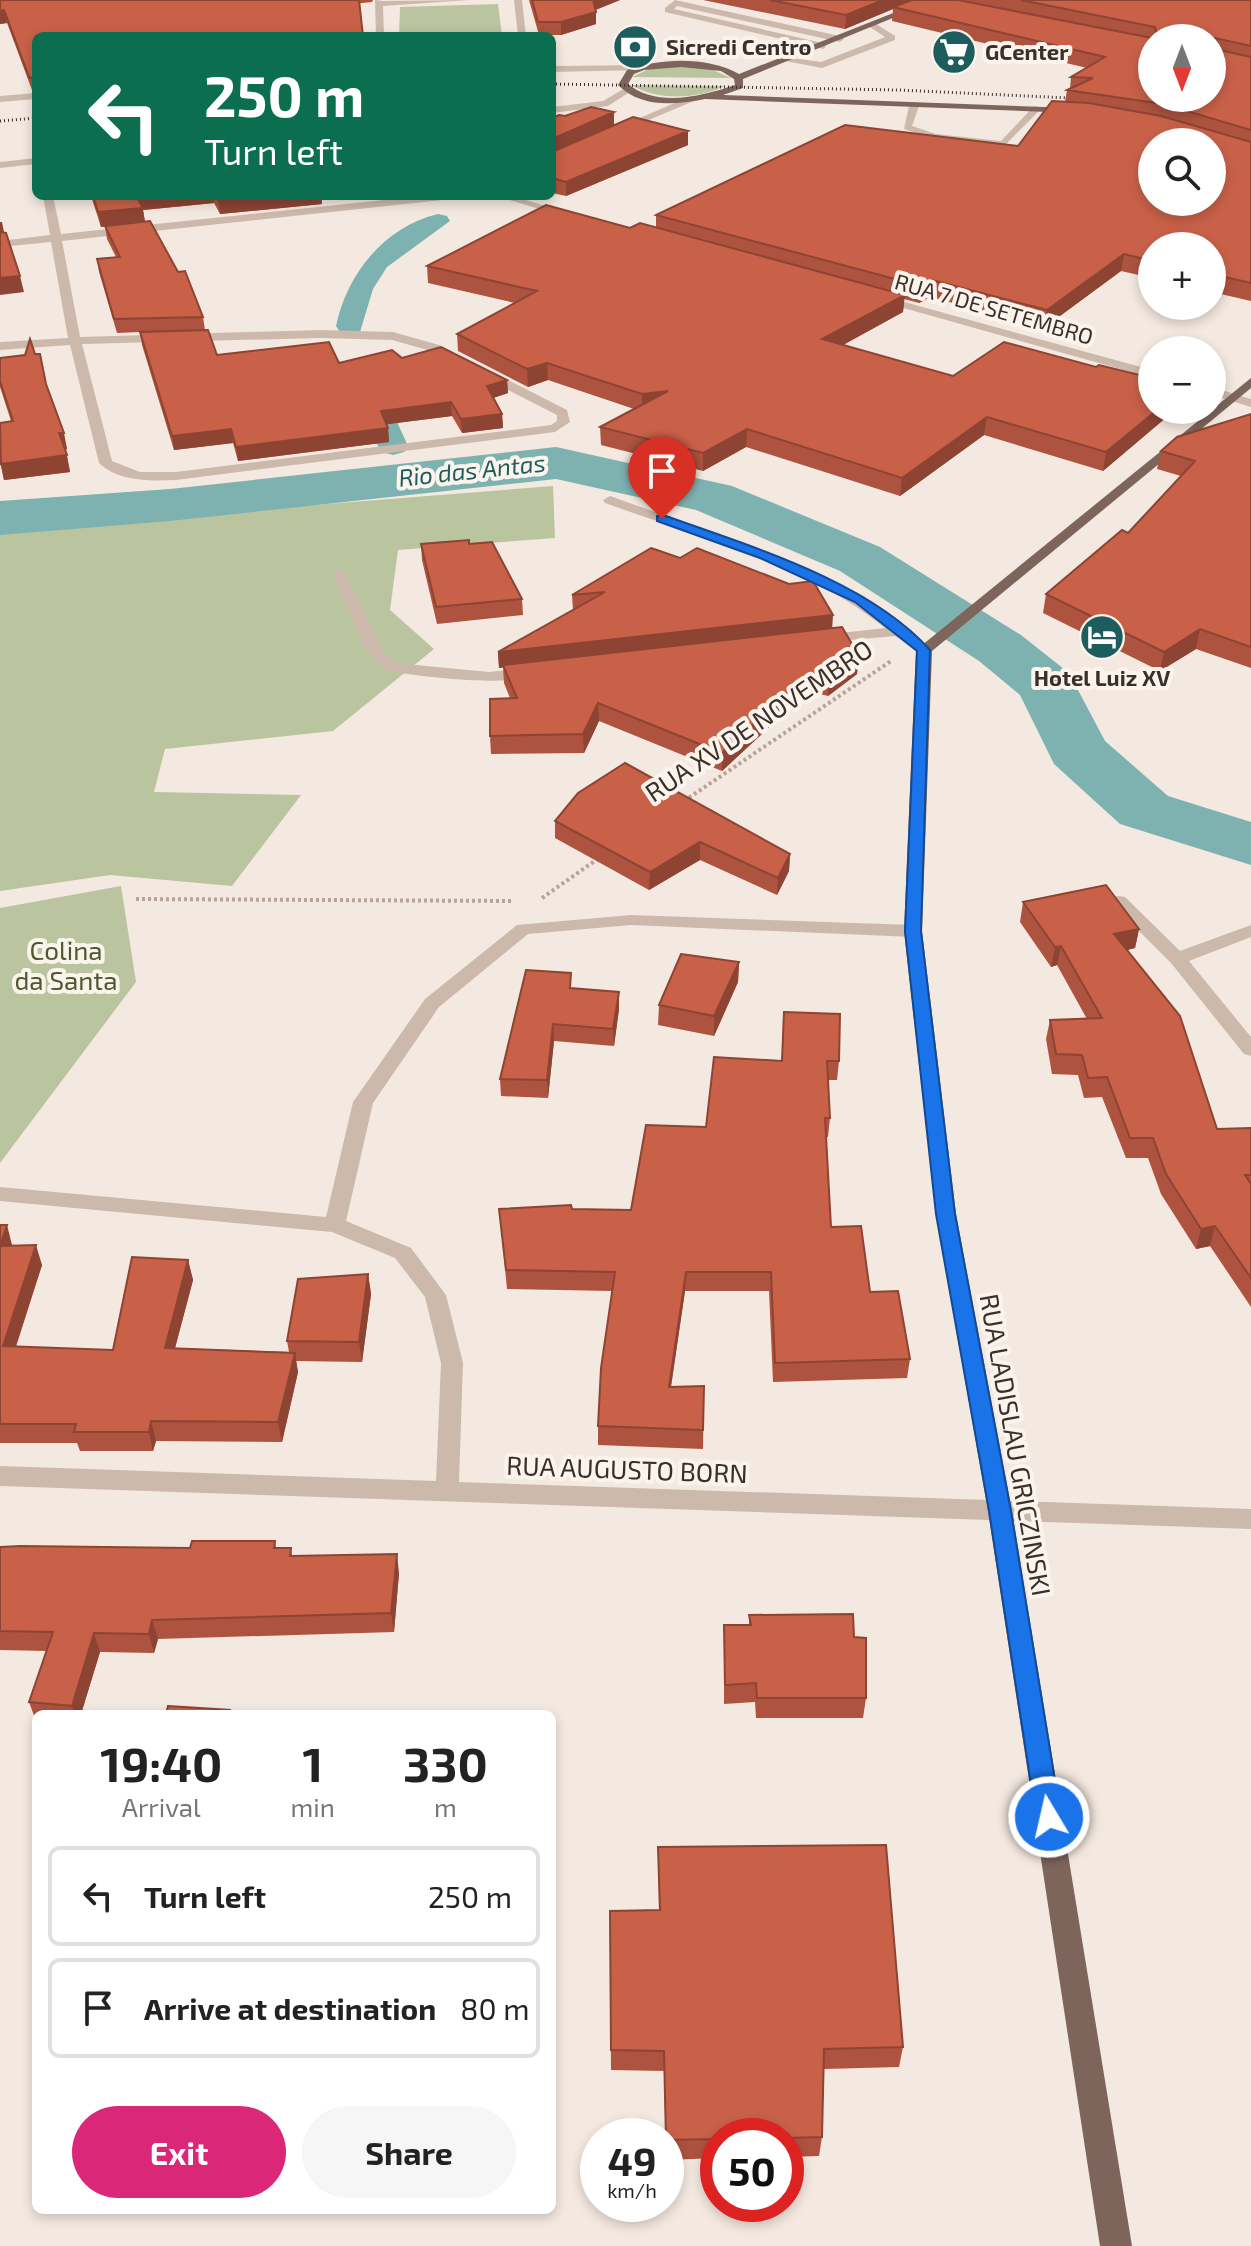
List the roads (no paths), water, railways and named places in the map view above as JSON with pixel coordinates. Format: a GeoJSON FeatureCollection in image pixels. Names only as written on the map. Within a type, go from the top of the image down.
{"type":"FeatureCollection","features":[{"type":"Feature","properties":{"kind":"main road"},"geometry":{"type":"LineString","coordinates":[[916,0],[934,2]]}},
{"type":"Feature","properties":{"kind":"main road"},"geometry":{"type":"LineString","coordinates":[[707,97],[781,62],[934,2]]}},
{"type":"Feature","properties":{"kind":"main road"},"geometry":{"type":"LineString","coordinates":[[781,62],[643,67],[630,72],[623,79],[626,89],[652,98],[707,97],[1087,112]]}},
{"type":"Feature","properties":{"kind":"main road"},"geometry":{"type":"LineString","coordinates":[[706,65],[723,69],[739,82],[807,102]]}},
{"type":"Feature","properties":{"kind":"main road"},"geometry":{"type":"LineString","coordinates":[[925,644],[980,607],[1251,382]]}},
{"type":"Feature","properties":{"kind":"main road","name":"RUA LADISLAU GRICZINSKI"},"geometry":{"type":"LineString","coordinates":[[925,644],[913,931],[946,1214],[1000,1511],[1116,2246]]}},
{"type":"Feature","properties":{"kind":"street"},"geometry":{"type":"LineString","coordinates":[[380,32],[379,2],[466,0]]}},
{"type":"Feature","properties":{"kind":"street"},"geometry":{"type":"LineString","coordinates":[[518,0],[522,32]]}},
{"type":"Feature","properties":{"kind":"street"},"geometry":{"type":"LineString","coordinates":[[824,46],[668,10],[675,3],[840,39]]}},
{"type":"Feature","properties":{"kind":"street"},"geometry":{"type":"LineString","coordinates":[[781,62],[822,65],[892,38],[873,25]]}},
{"type":"Feature","properties":{"kind":"street"},"geometry":{"type":"LineString","coordinates":[[556,70],[643,67]]}},
{"type":"Feature","properties":{"kind":"street"},"geometry":{"type":"LineString","coordinates":[[556,70],[601,74],[611,77],[626,89]]}},
{"type":"Feature","properties":{"kind":"street"},"geometry":{"type":"LineString","coordinates":[[556,110],[605,104],[626,89]]}},
{"type":"Feature","properties":{"kind":"street"},"geometry":{"type":"LineString","coordinates":[[602,137],[623,115],[626,89]]}},
{"type":"Feature","properties":{"kind":"street"},"geometry":{"type":"LineString","coordinates":[[0,99],[32,96]]}},
{"type":"Feature","properties":{"kind":"street"},"geometry":{"type":"LineString","coordinates":[[577,108],[623,115],[691,99]]}},
{"type":"Feature","properties":{"kind":"street"},"geometry":{"type":"LineString","coordinates":[[914,106],[907,127],[935,137],[1003,144],[1037,108]]}},
{"type":"Feature","properties":{"kind":"street"},"geometry":{"type":"LineString","coordinates":[[0,165],[32,161]]}},
{"type":"Feature","properties":{"kind":"street"},"geometry":{"type":"LineString","coordinates":[[0,346],[75,341],[320,334],[393,336],[435,348],[563,413],[564,422],[555,428],[176,476],[119,473],[106,463],[75,341],[49,200]]}},
{"type":"Feature","properties":{"kind":"street"},"geometry":{"type":"LineString","coordinates":[[0,244],[414,200]]}},
{"type":"Feature","properties":{"kind":"street"},"geometry":{"type":"LineString","coordinates":[[516,200],[577,216]]}},
{"type":"Feature","properties":{"kind":"street","name":"RUA 7 DE SETEMBRO"},"geometry":{"type":"LineString","coordinates":[[866,294],[1138,370]]}},
{"type":"Feature","properties":{"kind":"street"},"geometry":{"type":"LineString","coordinates":[[1226,395],[1251,403]]}},
{"type":"Feature","properties":{"kind":"street"},"geometry":{"type":"LineString","coordinates":[[610,500],[765,556],[859,599],[898,631],[925,644]]}},
{"type":"Feature","properties":{"kind":"street"},"geometry":{"type":"LineString","coordinates":[[339,573],[375,652],[390,667],[489,677],[552,670]]}},
{"type":"Feature","properties":{"kind":"street"},"geometry":{"type":"LineString","coordinates":[[804,642],[898,631]]}},
{"type":"Feature","properties":{"kind":"street"},"geometry":{"type":"LineString","coordinates":[[1119,901],[1177,959],[1251,1050]]}},
{"type":"Feature","properties":{"kind":"street"},"geometry":{"type":"LineString","coordinates":[[335,1225],[363,1102],[432,1003],[523,929],[631,920],[913,931]]}},
{"type":"Feature","properties":{"kind":"street"},"geometry":{"type":"LineString","coordinates":[[1177,959],[1251,931]]}},
{"type":"Feature","properties":{"kind":"street"},"geometry":{"type":"LineString","coordinates":[[0,1194],[335,1225],[403,1253],[435,1295],[452,1363],[447,1491]]}},
{"type":"Feature","properties":{"kind":"street","name":"RUA AUGUSTO BORN"},"geometry":{"type":"LineString","coordinates":[[0,1476],[1251,1519]]}},
{"type":"Feature","properties":{"kind":"waterway"},"geometry":{"type":"LineString","coordinates":[[350,326],[360,289],[378,262],[404,241],[438,221]]}},
{"type":"Feature","properties":{"kind":"waterway"},"geometry":{"type":"LineString","coordinates":[[363,378],[393,446]]}},
{"type":"Feature","properties":{"kind":"waterway","name":"Rio das Antas"},"geometry":{"type":"LineString","coordinates":[[0,518],[170,505],[556,463],[713,498],[860,559],[1000,648],[1047,686],[1077,750],[1144,810],[1251,844]]}},
{"type":"Feature","properties":{"kind":"railway"},"geometry":{"type":"LineString","coordinates":[[556,84],[899,90],[1090,99]]}},
{"type":"Feature","properties":{"kind":"railway"},"geometry":{"type":"LineString","coordinates":[[0,121],[32,118]]}},
{"type":"Feature","properties":{"kind":"place","name":"Sicredi Centro"},"geometry":{"type":"Point","coordinates":[635,47]}},
{"type":"Feature","properties":{"kind":"place","name":"GCenter"},"geometry":{"type":"Point","coordinates":[954,52]}},
{"type":"Feature","properties":{"kind":"place","name":"Hotel Luiz XV"},"geometry":{"type":"Point","coordinates":[1102,637]}},
{"type":"Feature","properties":{"kind":"park label","name":"Colina da Santa"},"geometry":{"type":"Point","coordinates":[66,966]}}]}
